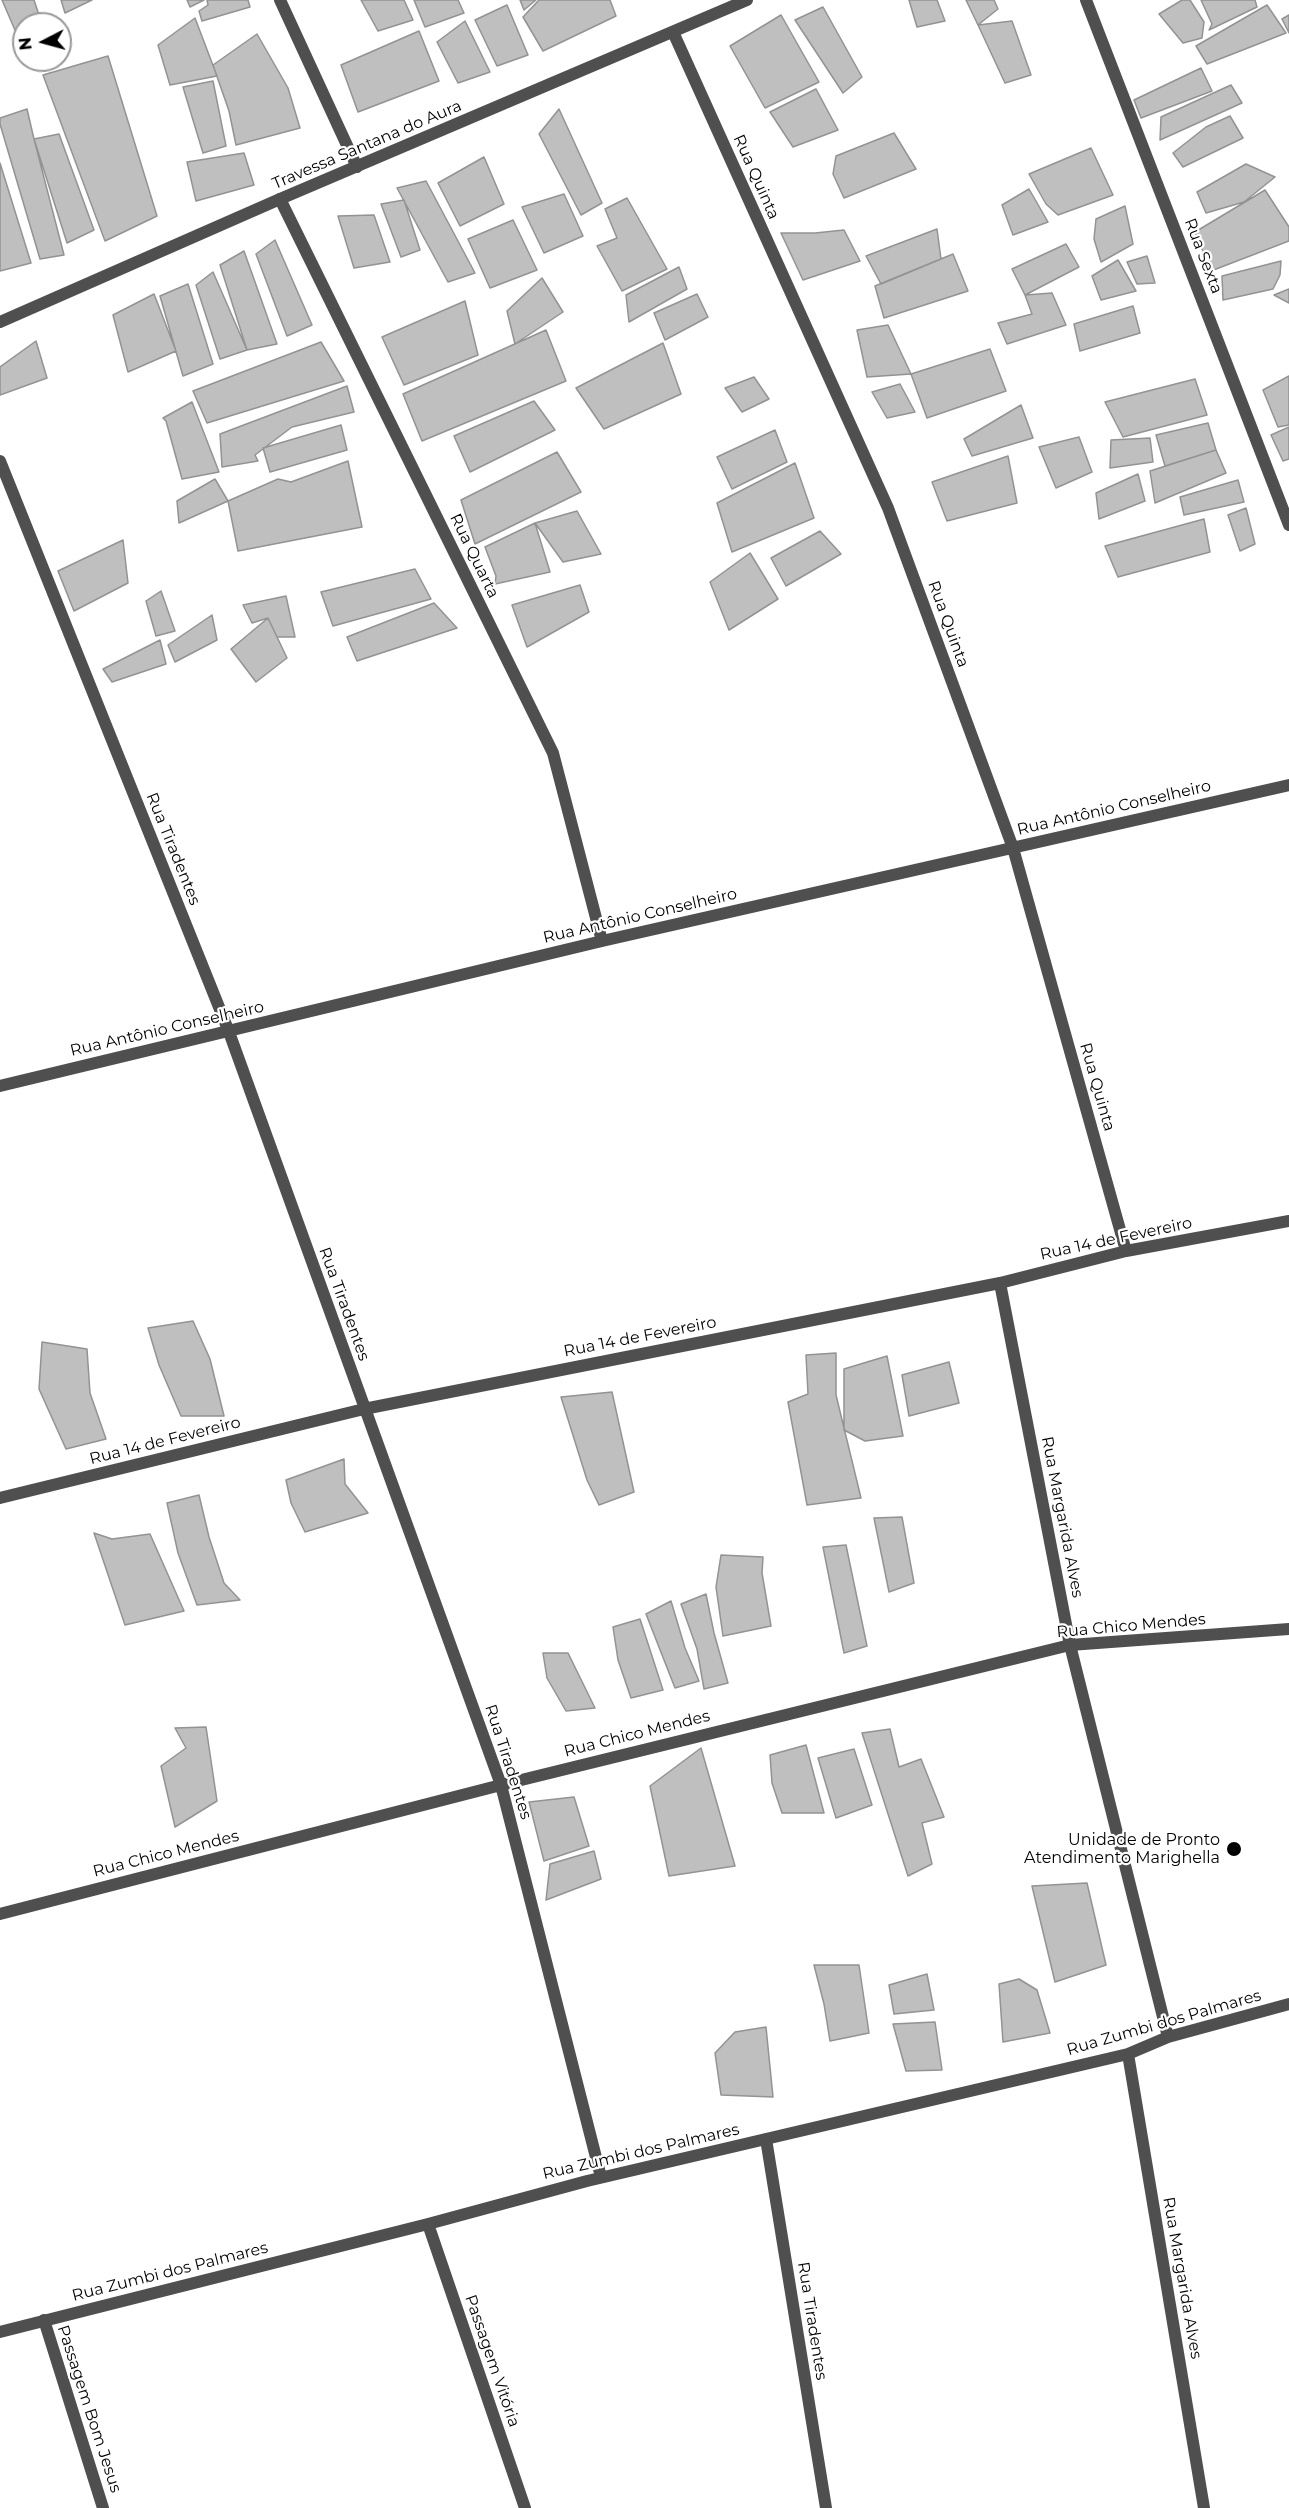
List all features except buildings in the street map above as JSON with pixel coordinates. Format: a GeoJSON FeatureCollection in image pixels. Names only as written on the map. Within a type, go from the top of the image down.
{"type":"FeatureCollection","features":[{"type":"Feature","properties":{"kind":"street"},"geometry":{"type":"LineString","coordinates":[[280,0],[357,167]]}},
{"type":"Feature","properties":{"kind":"street","name":"Travessa Santana do Aura"},"geometry":{"type":"LineString","coordinates":[[0,322],[280,199],[747,0]]}},
{"type":"Feature","properties":{"kind":"street","name":"Rua Sexta"},"geometry":{"type":"LineString","coordinates":[[1086,0],[1289,525]]}},
{"type":"Feature","properties":{"kind":"street","name":"Rua Quinta"},"geometry":{"type":"LineString","coordinates":[[673,32],[888,508],[1013,848],[1126,1251]]}},
{"type":"Feature","properties":{"kind":"street","name":"Rua Quarta"},"geometry":{"type":"LineString","coordinates":[[280,199],[553,753],[602,941]]}},
{"type":"Feature","properties":{"kind":"street","name":"Rua Tiradentes"},"geometry":{"type":"LineString","coordinates":[[0,461],[229,1032],[501,1785],[601,2177]]}},
{"type":"Feature","properties":{"kind":"street","name":"Rua Antônio Conselheiro"},"geometry":{"type":"LineString","coordinates":[[0,1086],[602,941],[1289,785]]}},
{"type":"Feature","properties":{"kind":"street","name":"Rua 14 de Fevereiro"},"geometry":{"type":"LineString","coordinates":[[0,1498],[364,1409],[1000,1283],[1126,1251],[1289,1221]]}},
{"type":"Feature","properties":{"kind":"street","name":"Rua Margarida Alves"},"geometry":{"type":"LineString","coordinates":[[1000,1283],[1071,1645],[1168,2037]]}},
{"type":"Feature","properties":{"kind":"street","name":"Rua Chico Mendes"},"geometry":{"type":"LineString","coordinates":[[0,1914],[501,1785],[1071,1645],[1289,1629]]}},
{"type":"Feature","properties":{"kind":"street","name":"Rua Zumbi dos Palmares"},"geometry":{"type":"LineString","coordinates":[[0,2332],[428,2224],[601,2177],[1128,2054],[1168,2037],[1289,2004]]}},
{"type":"Feature","properties":{"kind":"street","name":"Rua Margarida Alves"},"geometry":{"type":"LineString","coordinates":[[1128,2054],[1204,2508]]}},
{"type":"Feature","properties":{"kind":"street","name":"Rua Tiradentes"},"geometry":{"type":"LineString","coordinates":[[766,2139],[826,2508]]}},
{"type":"Feature","properties":{"kind":"street","name":"Passagem Vitória"},"geometry":{"type":"LineString","coordinates":[[428,2224],[525,2508]]}},
{"type":"Feature","properties":{"kind":"street","name":"Passagem Bom Jesus"},"geometry":{"type":"LineString","coordinates":[[44,2320],[103,2508]]}},
{"type":"Feature","properties":{"kind":"place","name":"Unidade de Pronto Atendimento Marighella"},"geometry":{"type":"Point","coordinates":[1234,1849]}}]}
